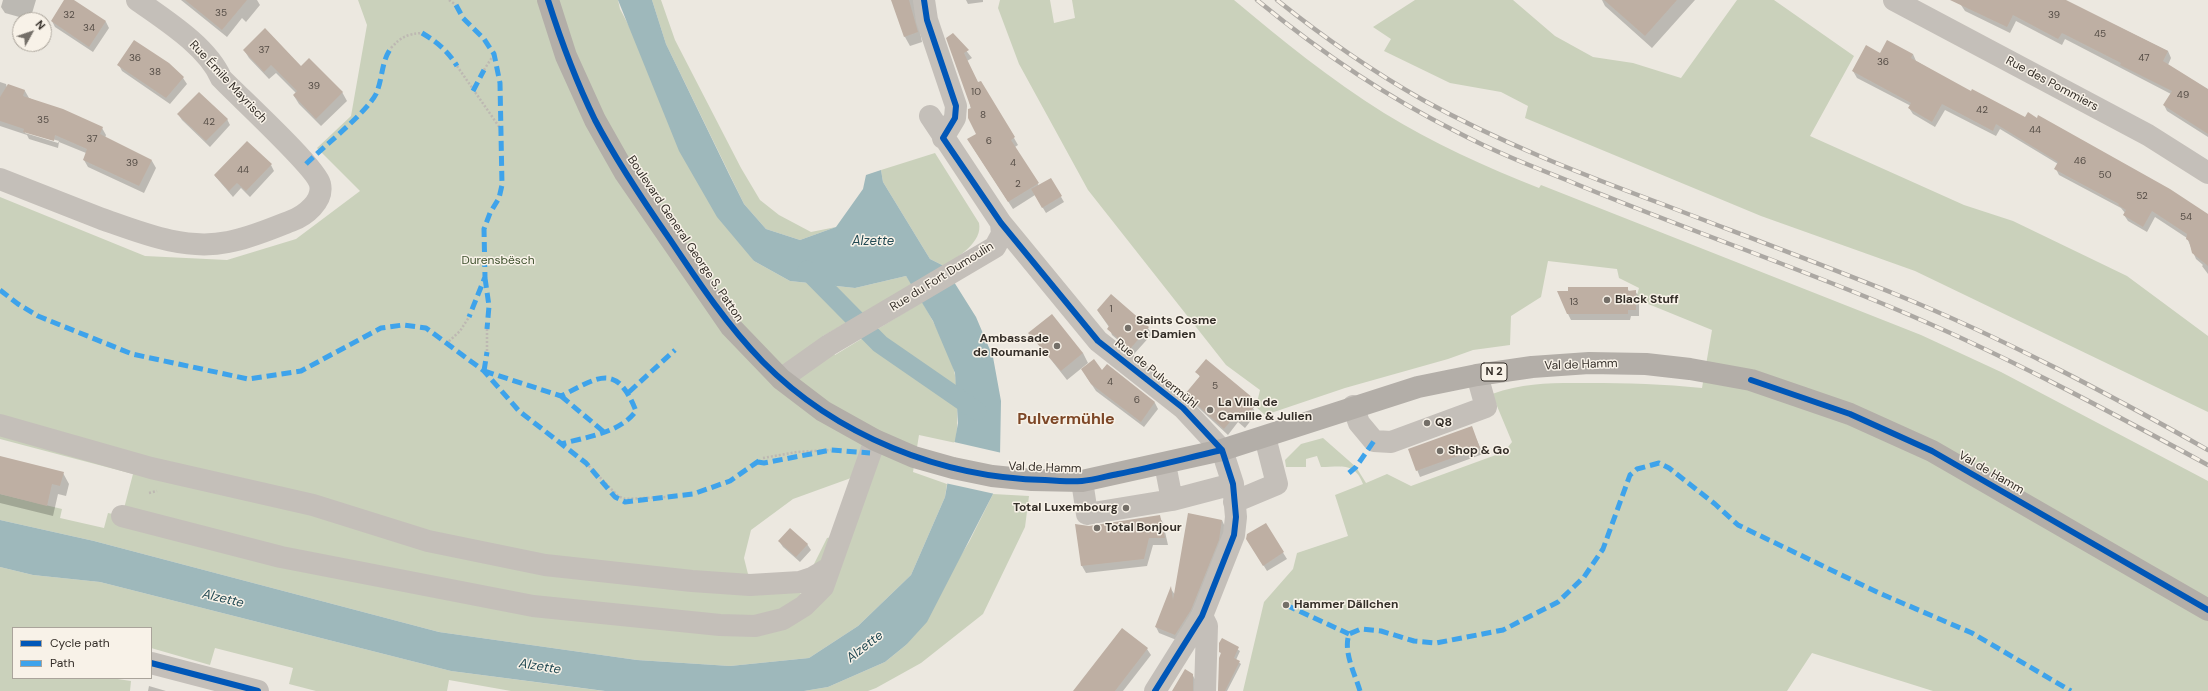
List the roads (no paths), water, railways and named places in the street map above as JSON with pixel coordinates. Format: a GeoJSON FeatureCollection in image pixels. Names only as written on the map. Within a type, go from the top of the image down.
{"type":"FeatureCollection","features":[{"type":"Feature","properties":{"kind":"main road","name":"Boulevard General George S. Patton"},"geometry":{"type":"LineString","coordinates":[[548,0],[566,56],[595,120],[625,173],[715,307],[743,341],[781,379],[823,411],[874,440],[914,457]]}},
{"type":"Feature","properties":{"kind":"main road","name":"Val de Hamm"},"geometry":{"type":"LineString","coordinates":[[914,457],[953,468],[992,476],[1032,480],[1082,481],[1165,464],[1222,450],[1265,438],[1353,406],[1418,387],[1477,375],[1532,367],[1589,363],[1646,364],[1690,369],[1751,380],[1850,414],[1932,451],[2208,610]]}},
{"type":"Feature","properties":{"kind":"street","name":"Rue Émile Mayrisch"},"geometry":{"type":"LineString","coordinates":[[0,179],[151,237],[186,244],[227,243],[262,232],[305,214],[316,203],[320,194],[320,184],[317,178],[221,78],[215,65],[186,36],[137,0]]}},
{"type":"Feature","properties":{"kind":"street"},"geometry":{"type":"LineString","coordinates":[[924,0],[927,20],[956,106],[955,118],[943,138]]}},
{"type":"Feature","properties":{"kind":"street","name":"Rue des Pommiers"},"geometry":{"type":"LineString","coordinates":[[1894,0],[1924,7],[2148,135],[2208,173]]}},
{"type":"Feature","properties":{"kind":"street"},"geometry":{"type":"LineString","coordinates":[[930,116],[943,138],[1001,223]]}},
{"type":"Feature","properties":{"kind":"street","name":"Rue du Fort Dumoulin"},"geometry":{"type":"LineString","coordinates":[[781,379],[828,345],[995,247],[1002,234],[1001,223]]}},
{"type":"Feature","properties":{"kind":"street","name":"Rue de Pulvermühl"},"geometry":{"type":"LineString","coordinates":[[1001,223],[1098,341],[1183,408],[1222,450],[1234,493],[1236,517],[1234,535],[1202,616],[1154,691]]}},
{"type":"Feature","properties":{"kind":"street"},"geometry":{"type":"LineString","coordinates":[[1353,406],[1359,423],[1374,441],[1391,442],[1486,407],[1477,375]]}},
{"type":"Feature","properties":{"kind":"street"},"geometry":{"type":"LineString","coordinates":[[0,425],[151,468],[313,505],[428,541],[544,565],[692,581],[750,585],[792,583],[812,578],[829,568]]}},
{"type":"Feature","properties":{"kind":"street"},"geometry":{"type":"LineString","coordinates":[[1082,481],[1087,514],[1172,500],[1234,493],[1277,484],[1265,438]]}},
{"type":"Feature","properties":{"kind":"street"},"geometry":{"type":"LineString","coordinates":[[122,516],[281,557],[533,606],[720,625],[755,626],[783,619],[804,606],[823,587],[874,440]]}},
{"type":"Feature","properties":{"kind":"street"},"geometry":{"type":"LineString","coordinates":[[1165,464],[1172,500]]}},
{"type":"Feature","properties":{"kind":"street"},"geometry":{"type":"LineString","coordinates":[[1202,616],[1207,626],[1205,691]]}},
{"type":"Feature","properties":{"kind":"street"},"geometry":{"type":"LineString","coordinates":[[152,663],[258,691]]}},
{"type":"Feature","properties":{"kind":"water","name":"Alzette"},"geometry":{"type":"Polygon","coordinates":[[[618,0],[652,0],[666,44],[729,174],[744,204],[766,229],[800,240],[836,227],[863,189],[866,175],[881,170],[883,182],[930,259],[944,266],[976,317],[993,357],[1001,401],[1000,456],[993,494],[927,622],[906,645],[885,662],[828,687],[804,691],[605,691],[451,671],[100,582],[33,575],[0,567],[0,520],[94,541],[439,632],[637,660],[730,666],[809,658],[858,626],[911,575],[945,497],[958,423],[955,373],[933,321],[906,276],[855,288],[790,281],[754,261],[717,217],[679,151],[618,0]]]}},
{"type":"Feature","properties":{"kind":"waterway"},"geometry":{"type":"LineString","coordinates":[[807,270],[880,344],[977,411]]}},
{"type":"Feature","properties":{"kind":"railway"},"geometry":{"type":"LineString","coordinates":[[1257,0],[1280,19],[1353,72],[1430,118],[1471,139],[1512,158],[1609,198],[1853,291],[1933,325],[2052,382],[2208,465]]}},
{"type":"Feature","properties":{"kind":"railway"},"geometry":{"type":"LineString","coordinates":[[1277,0],[1330,40],[1385,77],[1423,100],[1481,130],[1601,181],[1837,271],[1935,311],[2054,367],[2208,450]]}},
{"type":"Feature","properties":{"kind":"place","name":"Black Stuff"},"geometry":{"type":"Point","coordinates":[1607,300]}},
{"type":"Feature","properties":{"kind":"place","name":"Saints Cosme et Damien"},"geometry":{"type":"Point","coordinates":[1128,328]}},
{"type":"Feature","properties":{"kind":"place","name":"Ambassade de Roumanie"},"geometry":{"type":"Point","coordinates":[1057,346]}},
{"type":"Feature","properties":{"kind":"place","name":"La Villa de Camille & Julien"},"geometry":{"type":"Point","coordinates":[1210,410]}},
{"type":"Feature","properties":{"kind":"place","name":"Q8"},"geometry":{"type":"Point","coordinates":[1427,423]}},
{"type":"Feature","properties":{"kind":"place","name":"Shop & Go"},"geometry":{"type":"Point","coordinates":[1440,451]}},
{"type":"Feature","properties":{"kind":"place","name":"Total Luxembourg"},"geometry":{"type":"Point","coordinates":[1126,508]}},
{"type":"Feature","properties":{"kind":"place","name":"Total Bonjour"},"geometry":{"type":"Point","coordinates":[1097,528]}},
{"type":"Feature","properties":{"kind":"place","name":"Hammer Dällchen"},"geometry":{"type":"Point","coordinates":[1286,605]}},
{"type":"Feature","properties":{"kind":"district","name":"Pulvermühle"},"geometry":{"type":"Point","coordinates":[1066,420]}},
{"type":"Feature","properties":{"kind":"park label","name":"Durensbësch"},"geometry":{"type":"Point","coordinates":[498,261]}}]}
